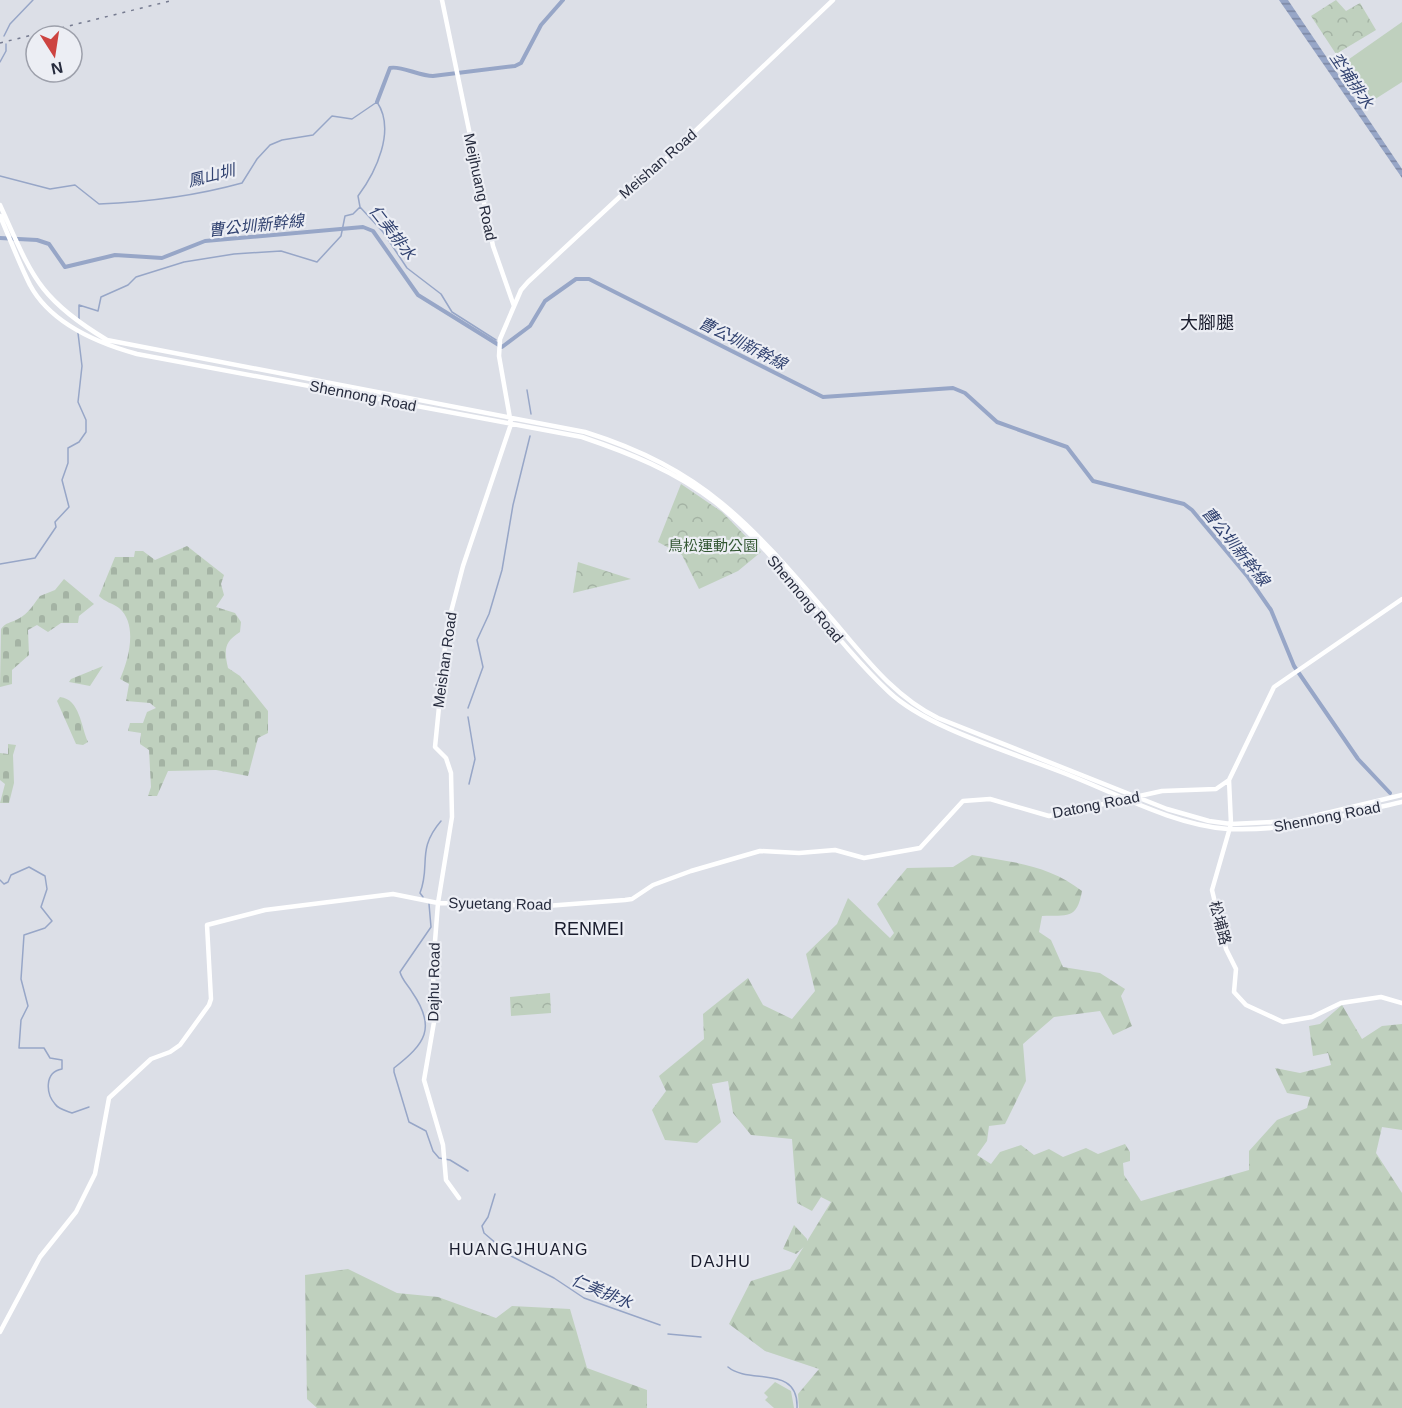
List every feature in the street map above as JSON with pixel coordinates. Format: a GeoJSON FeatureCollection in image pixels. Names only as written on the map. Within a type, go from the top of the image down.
{"type":"FeatureCollection","features":[{"type":"Feature","properties":{"kind":"street","name":"Meijhuang Road"},"geometry":{"type":"LineString","coordinates":[[442,0],[493,246],[514,306]]}},
{"type":"Feature","properties":{"kind":"street","name":"Meishan Road"},"geometry":{"type":"LineString","coordinates":[[438,903],[453,785],[448,763],[435,747],[445,644],[463,566],[510,421],[499,349],[500,339],[514,306],[528,282],[626,191],[668,158],[833,0]]}},
{"type":"Feature","properties":{"kind":"street"},"geometry":{"type":"LineString","coordinates":[[0,205],[24,264]]}},
{"type":"Feature","properties":{"kind":"street"},"geometry":{"type":"LineString","coordinates":[[0,216],[24,264]]}},
{"type":"Feature","properties":{"kind":"street","name":"Shennong Road"},"geometry":{"type":"LineString","coordinates":[[24,264],[38,285],[58,307],[73,320],[107,340],[582,437],[647,461],[713,501],[755,539],[850,653],[904,706],[925,718],[1191,823],[1230,826],[1299,825],[1402,802]]}},
{"type":"Feature","properties":{"kind":"street","name":"Shennong Road"},"geometry":{"type":"LineString","coordinates":[[510,421],[585,432],[618,442],[678,471],[717,497],[759,536],[907,701],[938,718],[1193,818],[1230,826],[1293,821],[1402,795]]}},
{"type":"Feature","properties":{"kind":"street"},"geometry":{"type":"LineString","coordinates":[[1229,780],[1274,687],[1402,599]]}},
{"type":"Feature","properties":{"kind":"street","name":"Datong Road"},"geometry":{"type":"LineString","coordinates":[[786,852],[835,850],[864,858],[920,848],[963,801],[990,799],[1049,816],[1127,797],[1162,792],[1216,789],[1229,780]]}},
{"type":"Feature","properties":{"kind":"street","name":"松埔路"},"geometry":{"type":"LineString","coordinates":[[1229,780],[1230,826],[1212,890],[1226,949],[1236,969],[1234,992],[1245,1005],[1278,1021],[1287,1022],[1312,1017],[1341,1003],[1381,997],[1402,1003]]}},
{"type":"Feature","properties":{"kind":"street","name":"Syuetang Road"},"geometry":{"type":"LineString","coordinates":[[0,1332],[40,1257],[76,1212],[86,1194],[95,1174],[108,1098],[151,1059],[180,1045],[209,1005],[211,999],[207,925],[265,910],[393,894],[438,903],[552,906],[625,900],[639,895],[653,885],[726,859],[760,851],[786,852]]}},
{"type":"Feature","properties":{"kind":"street","name":"Dajhu Road"},"geometry":{"type":"LineString","coordinates":[[438,903],[433,968],[434,1022],[424,1080],[443,1145],[446,1180],[459,1198]]}},
{"type":"Feature","properties":{"kind":"green space"},"geometry":{"type":"Polygon","coordinates":[[[1336,0],[1346,11],[1360,3],[1376,30],[1336,54],[1311,16],[1336,0]]]}},
{"type":"Feature","properties":{"kind":"green space"},"geometry":{"type":"Polygon","coordinates":[[[1402,22],[1402,82],[1369,103],[1366,102],[1342,64],[1402,22]]]}},
{"type":"Feature","properties":{"kind":"green space","name":"鳥松運動公園"},"geometry":{"type":"Polygon","coordinates":[[[681,484],[722,512],[761,552],[738,571],[699,589],[682,555],[658,542],[681,484]]]}},
{"type":"Feature","properties":{"kind":"green space"},"geometry":{"type":"Polygon","coordinates":[[[187,546],[224,575],[221,584],[224,595],[216,607],[235,613],[241,622],[240,632],[231,639],[226,647],[228,668],[240,676],[268,711],[268,733],[258,738],[248,776],[216,770],[168,771],[157,796],[148,796],[151,787],[149,750],[140,744],[141,733],[128,731],[130,723],[143,723],[147,712],[156,708],[150,703],[126,701],[129,684],[120,679],[129,652],[128,623],[119,608],[99,596],[115,557],[134,557],[135,551],[143,551],[155,560],[187,546]]]}},
{"type":"Feature","properties":{"kind":"green space"},"geometry":{"type":"Polygon","coordinates":[[[578,562],[631,579],[573,593],[578,562]]]}},
{"type":"Feature","properties":{"kind":"green space"},"geometry":{"type":"Polygon","coordinates":[[[64,579],[94,604],[79,616],[78,623],[61,623],[48,632],[37,625],[28,630],[29,655],[12,670],[12,684],[0,687],[1,629],[25,614],[40,596],[55,590],[64,579]]]}},
{"type":"Feature","properties":{"kind":"green space"},"geometry":{"type":"Polygon","coordinates":[[[103,666],[90,686],[69,682],[71,679],[103,666]]]}},
{"type":"Feature","properties":{"kind":"green space"},"geometry":{"type":"Polygon","coordinates":[[[60,697],[67,699],[76,708],[88,742],[83,745],[76,744],[57,701],[60,697]]]}},
{"type":"Feature","properties":{"kind":"green space"},"geometry":{"type":"Polygon","coordinates":[[[8,744],[16,745],[13,755],[14,783],[9,803],[0,803],[5,784],[0,780],[0,753],[8,754],[8,744]]]}},
{"type":"Feature","properties":{"kind":"green space"},"geometry":{"type":"Polygon","coordinates":[[[972,855],[1043,870],[1057,875],[1082,891],[1077,907],[1070,914],[1042,916],[1039,932],[1051,940],[1063,967],[1100,973],[1125,989],[1121,996],[1132,1026],[1113,1035],[1100,1011],[1054,1017],[1023,1044],[1026,1081],[1005,1124],[989,1126],[987,1141],[977,1155],[991,1164],[1000,1152],[1021,1145],[1034,1155],[1049,1149],[1063,1157],[1086,1148],[1098,1154],[1125,1144],[1130,1152],[1130,1161],[1123,1163],[1124,1175],[1141,1201],[1249,1170],[1249,1151],[1277,1120],[1307,1108],[1310,1097],[1287,1093],[1275,1068],[1300,1073],[1331,1065],[1328,1053],[1313,1056],[1309,1026],[1320,1024],[1342,1005],[1362,1039],[1382,1026],[1402,1024],[1402,1130],[1382,1127],[1376,1153],[1402,1193],[1402,1408],[799,1408],[798,1394],[819,1369],[765,1351],[729,1324],[751,1281],[790,1269],[831,1202],[821,1197],[812,1211],[797,1203],[792,1139],[751,1135],[733,1113],[728,1081],[712,1084],[721,1122],[697,1143],[665,1140],[652,1110],[666,1091],[659,1076],[704,1039],[703,1014],[748,978],[763,1005],[792,1019],[815,991],[806,954],[837,924],[848,898],[890,938],[894,933],[877,904],[907,868],[953,867],[972,855]]]}},
{"type":"Feature","properties":{"kind":"green space"},"geometry":{"type":"Polygon","coordinates":[[[550,993],[551,1013],[511,1016],[510,997],[550,993]]]}},
{"type":"Feature","properties":{"kind":"green space"},"geometry":{"type":"Polygon","coordinates":[[[794,1225],[807,1239],[807,1244],[796,1254],[783,1249],[794,1225]]]}},
{"type":"Feature","properties":{"kind":"green space"},"geometry":{"type":"Polygon","coordinates":[[[348,1269],[397,1293],[438,1297],[496,1318],[512,1306],[570,1309],[587,1368],[647,1390],[647,1408],[317,1408],[307,1399],[305,1275],[348,1269]]]}},
{"type":"Feature","properties":{"kind":"green space"},"geometry":{"type":"Polygon","coordinates":[[[775,1382],[791,1391],[794,1408],[774,1408],[765,1400],[768,1397],[764,1393],[775,1382]]]}},
{"type":"Feature","properties":{"kind":"water"},"geometry":{"type":"Polygon","coordinates":[[[1279,0],[1288,0],[1402,169],[1402,178],[1279,0]]]}},
{"type":"Feature","properties":{"kind":"waterway"},"geometry":{"type":"LineString","coordinates":[[4,36],[10,24],[33,0]]}},
{"type":"Feature","properties":{"kind":"waterway","name":"鳳山圳"},"geometry":{"type":"LineString","coordinates":[[377,102],[390,68],[433,76],[515,66],[521,63],[541,25],[563,0]]}},
{"type":"Feature","properties":{"kind":"waterway"},"geometry":{"type":"LineString","coordinates":[[0,62],[6,51],[6,44]]}},
{"type":"Feature","properties":{"kind":"waterway","name":"鳳山圳"},"geometry":{"type":"LineString","coordinates":[[0,176],[50,189],[75,185],[99,204],[189,195],[242,183],[257,159],[270,145],[282,140],[313,135],[332,116],[352,119],[377,102],[385,125],[384,138],[377,163],[358,196],[360,207],[383,232],[407,268],[441,294],[452,312],[496,340]]}},
{"type":"Feature","properties":{"kind":"waterway"},"geometry":{"type":"LineString","coordinates":[[79,319],[79,305],[98,311],[101,297],[128,285],[136,277],[184,262],[234,254],[281,251],[317,262],[341,236],[345,216],[353,214],[360,207]]}},
{"type":"Feature","properties":{"kind":"waterway","name":"曹公圳新幹線"},"geometry":{"type":"LineString","coordinates":[[0,238],[37,240],[49,244],[65,267],[115,255],[162,258],[205,241],[363,227],[373,231],[418,295],[502,347],[530,326],[545,301],[576,279],[589,279],[823,397],[953,388],[965,393],[997,422],[1067,447],[1093,481],[1184,504],[1192,510],[1248,577],[1271,610],[1294,666],[1358,759],[1390,793]]}},
{"type":"Feature","properties":{"kind":"waterway"},"geometry":{"type":"LineString","coordinates":[[0,564],[35,558],[56,527],[55,522],[69,507],[62,480],[68,463],[68,448],[79,442],[86,432],[86,420],[78,402],[82,366],[78,333]]}},
{"type":"Feature","properties":{"kind":"waterway","name":"仁美排水"},"geometry":{"type":"LineString","coordinates":[[527,390],[531,414]]}},
{"type":"Feature","properties":{"kind":"waterway","name":"仁美排水"},"geometry":{"type":"LineString","coordinates":[[468,708],[483,667],[477,640],[489,614],[502,570],[513,505],[530,436]]}},
{"type":"Feature","properties":{"kind":"waterway","name":"仁美排水"},"geometry":{"type":"LineString","coordinates":[[468,717],[475,759],[469,784]]}},
{"type":"Feature","properties":{"kind":"waterway","name":"仁美排水"},"geometry":{"type":"LineString","coordinates":[[423,897],[420,893],[426,849],[433,831],[441,821]]}},
{"type":"Feature","properties":{"kind":"waterway"},"geometry":{"type":"LineString","coordinates":[[0,880],[4,884],[8,882],[11,875],[29,867],[45,876],[47,889],[41,907],[52,921],[45,928],[24,935],[21,979],[28,1006],[21,1020],[19,1048],[44,1048],[50,1058],[62,1060],[62,1069],[52,1074],[48,1084],[50,1095],[56,1106],[72,1113],[89,1107]]}},
{"type":"Feature","properties":{"kind":"waterway","name":"仁美排水"},"geometry":{"type":"LineString","coordinates":[[429,904],[431,927],[400,972],[420,1005],[424,1016],[424,1034],[413,1051],[394,1068],[394,1072],[409,1122],[426,1131],[433,1151],[439,1158],[450,1160],[468,1171]]}},
{"type":"Feature","properties":{"kind":"waterway","name":"仁美排水"},"geometry":{"type":"LineString","coordinates":[[495,1194],[488,1217],[482,1226],[484,1233],[511,1256],[554,1278],[584,1298],[660,1325]]}},
{"type":"Feature","properties":{"kind":"waterway","name":"仁美排水"},"geometry":{"type":"LineString","coordinates":[[668,1334],[701,1337]]}},
{"type":"Feature","properties":{"kind":"waterway","name":"仁美排水"},"geometry":{"type":"LineString","coordinates":[[728,1367],[748,1375],[782,1380],[795,1394],[797,1408]]}},
{"type":"Feature","properties":{"kind":"railway"},"geometry":{"type":"LineString","coordinates":[[0,43],[174,0]]}},
{"type":"Feature","properties":{"kind":"district","name":"大腳腿"},"geometry":{"type":"Point","coordinates":[1207,323]}},
{"type":"Feature","properties":{"kind":"district","name":"RENMEI"},"geometry":{"type":"Point","coordinates":[589,929]}},
{"type":"Feature","properties":{"kind":"district","name":"HUANGJHUANG"},"geometry":{"type":"Point","coordinates":[519,1249]}},
{"type":"Feature","properties":{"kind":"district","name":"DAJHU"},"geometry":{"type":"Point","coordinates":[721,1261]}},
{"type":"Feature","properties":{"kind":"water label","name":"坔埔排水"},"geometry":{"type":"Point","coordinates":[1352,80]}}]}
